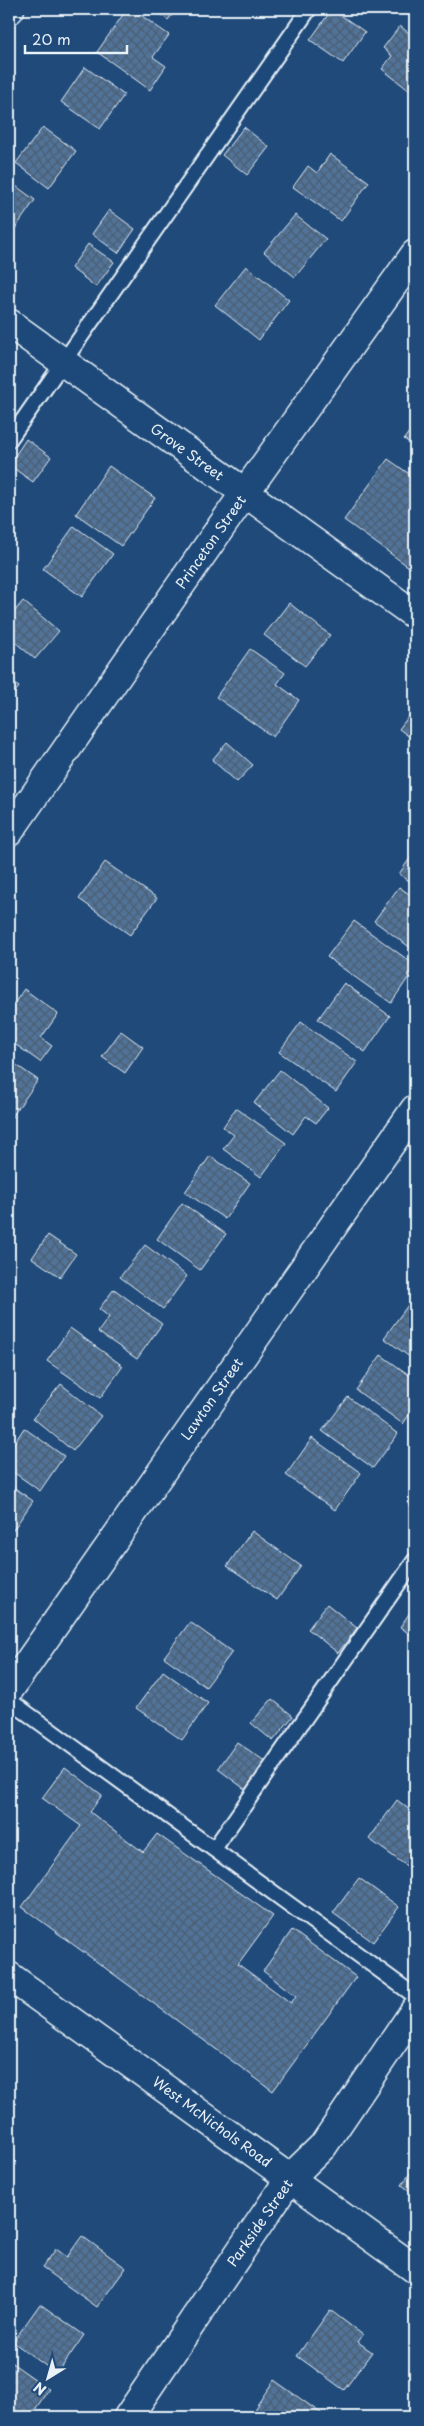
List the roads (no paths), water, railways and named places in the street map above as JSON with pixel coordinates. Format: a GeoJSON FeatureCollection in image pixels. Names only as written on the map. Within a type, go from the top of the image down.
{"type":"FeatureCollection","features":[{"type":"Feature","properties":{"kind":"street","name":"Princeton Street"},"geometry":{"type":"LineString","coordinates":[[9,832],[244,494],[415,254]]}},
{"type":"Feature","properties":{"kind":"street","name":"Grove Street"},"geometry":{"type":"LineString","coordinates":[[9,323],[244,494],[415,615]]}},
{"type":"Feature","properties":{"kind":"street","name":"Lawton Street"},"geometry":{"type":"LineString","coordinates":[[9,1690],[415,1108]]}},
{"type":"Feature","properties":{"kind":"street","name":"West McNichols Road"},"geometry":{"type":"LineString","coordinates":[[9,1976],[415,2269]]}},
{"type":"Feature","properties":{"kind":"street","name":"Parkside Street"},"geometry":{"type":"LineString","coordinates":[[128,2417],[290,2178],[323,2146],[415,2010]]}},
{"type":"Feature","properties":{"kind":"lane"},"geometry":{"type":"LineString","coordinates":[[9,440],[309,9]]}},
{"type":"Feature","properties":{"kind":"lane"},"geometry":{"type":"LineString","coordinates":[[214,1849],[415,1560]]}},
{"type":"Feature","properties":{"kind":"lane"},"geometry":{"type":"LineString","coordinates":[[9,1700],[415,1996]]}}]}
